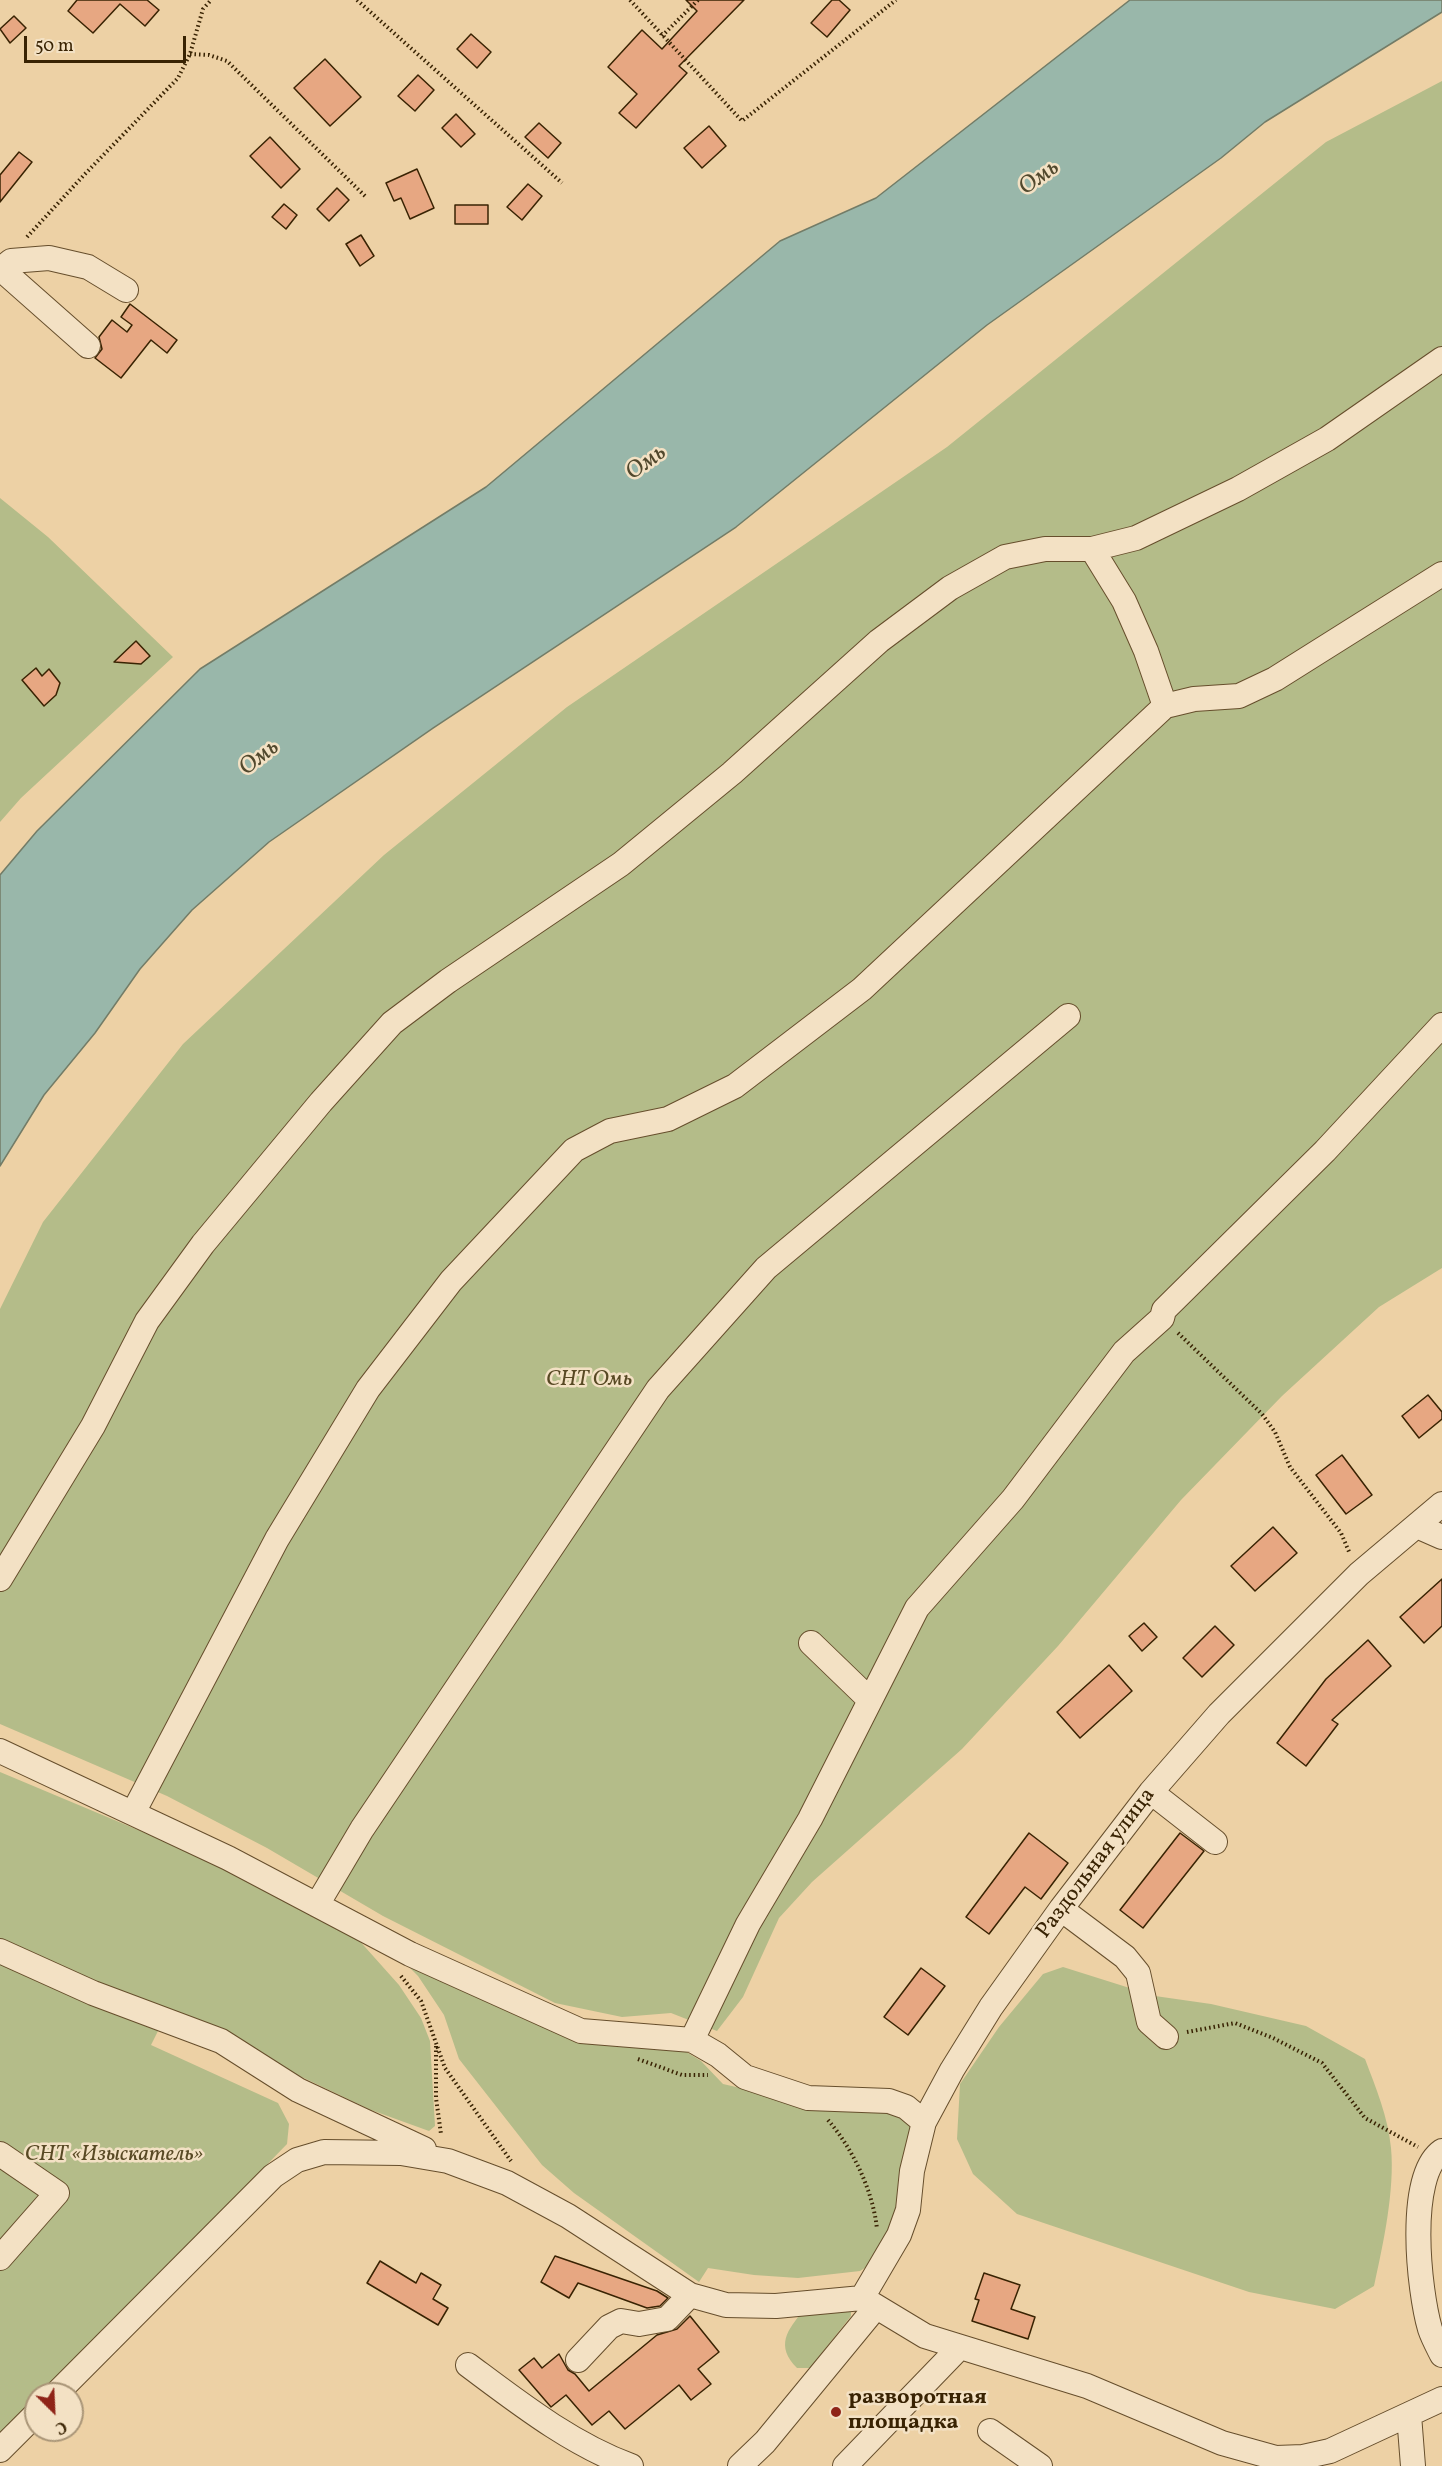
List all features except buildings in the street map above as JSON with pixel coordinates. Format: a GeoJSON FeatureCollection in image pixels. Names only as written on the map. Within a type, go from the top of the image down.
{"type":"FeatureCollection","features":[{"type":"Feature","properties":{"kind":"street"},"geometry":{"type":"LineString","coordinates":[[4,267],[49,258],[88,267],[126,290]]}},
{"type":"Feature","properties":{"kind":"street"},"geometry":{"type":"LineString","coordinates":[[4,267],[88,346]]}},
{"type":"Feature","properties":{"kind":"street"},"geometry":{"type":"LineString","coordinates":[[0,1579],[93,1426],[147,1321],[203,1244],[321,1102],[392,1023],[448,981],[621,864],[732,773],[879,641],[950,588],[1005,557],[1045,549],[1092,549],[1136,538],[1238,489],[1327,439],[1442,359]]}},
{"type":"Feature","properties":{"kind":"street"},"geometry":{"type":"LineString","coordinates":[[1092,549],[1124,601],[1146,651],[1165,706]]}},
{"type":"Feature","properties":{"kind":"street"},"geometry":{"type":"LineString","coordinates":[[133,1813],[277,1539],[368,1389],[451,1281],[574,1150],[610,1131],[668,1119],[735,1086],[862,989],[1165,706],[1194,699],[1239,696],[1275,679],[1442,574]]}},
{"type":"Feature","properties":{"kind":"street"},"geometry":{"type":"LineString","coordinates":[[317,1905],[362,1829],[658,1389],[766,1268],[1068,1016]]}},
{"type":"Feature","properties":{"kind":"street"},"geometry":{"type":"LineString","coordinates":[[692,2040],[748,1924],[810,1819],[917,1608],[1013,1499],[1124,1352],[1162,1318],[1164,1310],[1325,1151],[1442,1025]]}},
{"type":"Feature","properties":{"kind":"street","name":"Раздольная улица"},"geometry":{"type":"LineString","coordinates":[[740,2466],[765,2442],[869,2302],[880,2266],[899,2235],[908,2210],[912,2171],[924,2121],[991,2007],[1062,1909],[1150,1792],[1219,1714],[1359,1574],[1442,1504]]}},
{"type":"Feature","properties":{"kind":"street"},"geometry":{"type":"LineString","coordinates":[[1417,1526],[1442,1537]]}},
{"type":"Feature","properties":{"kind":"street"},"geometry":{"type":"LineString","coordinates":[[812,1643],[869,1699]]}},
{"type":"Feature","properties":{"kind":"street"},"geometry":{"type":"LineString","coordinates":[[0,1751],[133,1813],[410,1954],[581,2031],[692,2040],[717,2055],[745,2077],[808,2098],[889,2101],[906,2107],[924,2121]]}},
{"type":"Feature","properties":{"kind":"street"},"geometry":{"type":"LineString","coordinates":[[1150,1792],[1215,1842]]}},
{"type":"Feature","properties":{"kind":"street"},"geometry":{"type":"LineString","coordinates":[[1062,1909],[1138,1973],[1149,2022],[1166,2037]]}},
{"type":"Feature","properties":{"kind":"street"},"geometry":{"type":"LineString","coordinates":[[0,1951],[93,1994],[221,2041],[298,2090],[448,2161],[507,2183],[568,2216],[690,2295],[726,2305],[776,2306],[869,2302],[925,2336],[1087,2386],[1222,2443],[1276,2458],[1303,2457],[1330,2451],[1442,2400]]}},
{"type":"Feature","properties":{"kind":"street"},"geometry":{"type":"LineString","coordinates":[[68,2382],[273,2176],[297,2160],[324,2152],[353,2151],[401,2153],[448,2161]]}},
{"type":"Feature","properties":{"kind":"street"},"geometry":{"type":"LineString","coordinates":[[0,2154],[57,2193],[0,2258]]}},
{"type":"Feature","properties":{"kind":"street"},"geometry":{"type":"LineString","coordinates":[[1438,2154],[1424,2174],[1418,2210],[1422,2276],[1430,2330],[1442,2355]]}},
{"type":"Feature","properties":{"kind":"street"},"geometry":{"type":"LineString","coordinates":[[578,2360],[609,2327],[621,2321],[639,2324],[667,2319],[690,2295]]}},
{"type":"Feature","properties":{"kind":"street"},"geometry":{"type":"LineString","coordinates":[[845,2466],[959,2348]]}},
{"type":"Feature","properties":{"kind":"street"},"geometry":{"type":"LineString","coordinates":[[468,2365],[536,2416],[603,2456],[632,2466]]}},
{"type":"Feature","properties":{"kind":"street"},"geometry":{"type":"LineString","coordinates":[[1409,2415],[1413,2466]]}},
{"type":"Feature","properties":{"kind":"street"},"geometry":{"type":"LineString","coordinates":[[0,2450],[24,2426]]}},
{"type":"Feature","properties":{"kind":"street"},"geometry":{"type":"LineString","coordinates":[[990,2430],[1040,2466]]}},
{"type":"Feature","properties":{"kind":"path"},"geometry":{"type":"LineString","coordinates":[[4,267],[76,183],[178,78],[190,54],[203,9],[212,0]]}},
{"type":"Feature","properties":{"kind":"path"},"geometry":{"type":"LineString","coordinates":[[357,0],[562,183]]}},
{"type":"Feature","properties":{"kind":"path"},"geometry":{"type":"LineString","coordinates":[[630,0],[742,121],[896,0]]}},
{"type":"Feature","properties":{"kind":"path"},"geometry":{"type":"LineString","coordinates":[[662,36],[698,0]]}},
{"type":"Feature","properties":{"kind":"path"},"geometry":{"type":"LineString","coordinates":[[190,54],[209,55],[227,61],[364,196]]}},
{"type":"Feature","properties":{"kind":"path"},"geometry":{"type":"LineString","coordinates":[[1162,1318],[1262,1414],[1275,1432],[1290,1467],[1341,1533],[1359,1574]]}},
{"type":"Feature","properties":{"kind":"path"},"geometry":{"type":"LineString","coordinates":[[400,1975],[421,2001],[445,2068],[504,2149],[534,2197]]}},
{"type":"Feature","properties":{"kind":"path"},"geometry":{"type":"LineString","coordinates":[[1166,2037],[1235,2024],[1273,2037],[1322,2063],[1365,2118],[1438,2154]]}},
{"type":"Feature","properties":{"kind":"path"},"geometry":{"type":"LineString","coordinates":[[436,2043],[436,2098],[448,2161]]}},
{"type":"Feature","properties":{"kind":"path"},"geometry":{"type":"LineString","coordinates":[[808,2098],[846,2141],[862,2178],[876,2217],[880,2266]]}},
{"type":"Feature","properties":{"kind":"green space","name":"СНТ Омь"},"geometry":{"type":"Polygon","coordinates":[[[1442,81],[1442,1268],[1379,1307],[1282,1396],[1181,1500],[1058,1646],[962,1749],[812,1882],[779,1918],[743,1997],[717,2031],[671,2013],[622,2017],[555,2003],[383,1916],[267,1848],[167,1796],[0,1724],[0,1309],[43,1222],[183,1044],[384,855],[567,707],[947,447],[1326,142],[1442,81]]]}},
{"type":"Feature","properties":{"kind":"green space"},"geometry":{"type":"Polygon","coordinates":[[[0,498],[48,537],[173,657],[21,798],[0,822],[0,498]]]}},
{"type":"Feature","properties":{"kind":"green space"},"geometry":{"type":"Polygon","coordinates":[[[0,1772],[162,1840],[315,1911],[357,1938],[399,1985],[421,2018],[430,2041],[435,2126],[429,2131],[371,2110],[161,2010],[0,1944],[0,1772]]]}},
{"type":"Feature","properties":{"kind":"green space"},"geometry":{"type":"Polygon","coordinates":[[[391,1949],[469,1987],[680,2048],[701,2061],[723,2084],[793,2100],[878,2108],[909,2117],[915,2128],[900,2218],[871,2264],[860,2271],[798,2278],[754,2275],[708,2268],[699,2282],[574,2193],[542,2165],[459,2059],[444,2015],[418,1976],[391,1949]]]}},
{"type":"Feature","properties":{"kind":"green space","name":"СНТ «Изыскатель»"},"geometry":{"type":"Polygon","coordinates":[[[0,1957],[159,2029],[151,2045],[278,2103],[289,2124],[287,2144],[56,2382],[24,2382],[24,2414],[0,2439],[0,1957]]]}},
{"type":"Feature","properties":{"kind":"green space"},"geometry":{"type":"Polygon","coordinates":[[[1063,1967],[1155,1996],[1211,2004],[1306,2026],[1365,2059],[1387,2125],[1392,2164],[1387,2217],[1374,2286],[1335,2309],[1249,2292],[1017,2214],[973,2174],[957,2139],[960,2084],[999,2027],[1043,1974],[1063,1967]]]}},
{"type":"Feature","properties":{"kind":"green space"},"geometry":{"type":"Polygon","coordinates":[[[851,2305],[851,2316],[810,2368],[797,2368],[790,2360],[785,2345],[789,2331],[804,2310],[851,2305]]]}},
{"type":"Feature","properties":{"kind":"water","name":"Омь"},"geometry":{"type":"Polygon","coordinates":[[[1130,0],[1442,0],[1442,12],[1265,122],[1221,158],[987,325],[736,527],[433,728],[269,842],[192,910],[140,969],[95,1033],[44,1095],[0,1166],[0,875],[37,831],[200,669],[486,487],[780,241],[876,198],[1130,0]]]}},
{"type":"Feature","properties":{"kind":"place","name":"разворотная площадка"},"geometry":{"type":"Point","coordinates":[836,2412]}}]}
